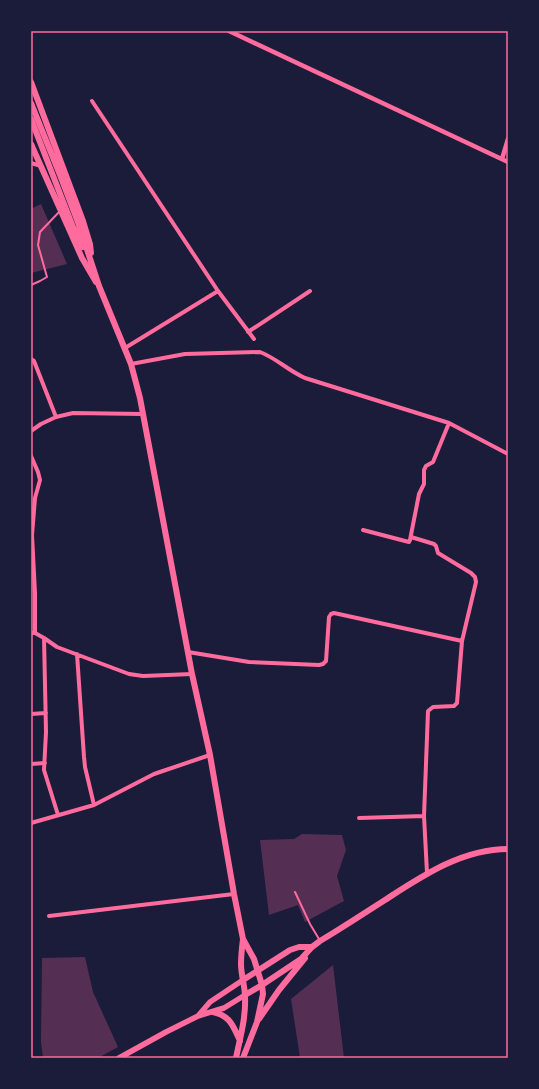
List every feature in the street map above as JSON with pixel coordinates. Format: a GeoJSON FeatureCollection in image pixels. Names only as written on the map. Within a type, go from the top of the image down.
{"type":"FeatureCollection","features":[{"type":"Feature","properties":{"kind":"main road"},"geometry":{"type":"LineString","coordinates":[[31,82],[83,221],[90,244],[94,270],[99,286],[131,364],[144,414],[192,674],[210,755],[243,939],[254,959],[262,985],[263,994],[257,1022],[243,1058]]}},
{"type":"Feature","properties":{"kind":"main road"},"geometry":{"type":"LineString","coordinates":[[31,103],[57,176],[73,227],[94,270]]}},
{"type":"Feature","properties":{"kind":"main road"},"geometry":{"type":"LineString","coordinates":[[31,119],[57,176]]}},
{"type":"Feature","properties":{"kind":"main road"},"geometry":{"type":"LineString","coordinates":[[31,144],[82,258],[99,286]]}},
{"type":"Feature","properties":{"kind":"main road"},"geometry":{"type":"LineString","coordinates":[[119,1058],[198,1016],[224,1008],[301,960],[312,947],[320,941],[427,873],[478,852],[494,849],[508,849]]}},
{"type":"Feature","properties":{"kind":"main road"},"geometry":{"type":"LineString","coordinates":[[236,1058],[245,1012],[245,995],[241,965],[243,939]]}},
{"type":"Feature","properties":{"kind":"main road"},"geometry":{"type":"LineString","coordinates":[[198,1016],[210,1002],[290,950],[299,947],[312,947]]}},
{"type":"Feature","properties":{"kind":"main road"},"geometry":{"type":"LineString","coordinates":[[257,1022],[279,990],[304,960],[312,947]]}},
{"type":"Feature","properties":{"kind":"main road"},"geometry":{"type":"LineString","coordinates":[[213,1012],[222,1014],[229,1019],[240,1041]]}},
{"type":"Feature","properties":{"kind":"street"},"geometry":{"type":"LineString","coordinates":[[228,31],[508,162]]}},
{"type":"Feature","properties":{"kind":"street"},"geometry":{"type":"LineString","coordinates":[[92,101],[218,291],[254,339]]}},
{"type":"Feature","properties":{"kind":"street"},"geometry":{"type":"LineString","coordinates":[[502,159],[508,138]]}},
{"type":"Feature","properties":{"kind":"street"},"geometry":{"type":"LineString","coordinates":[[31,163],[41,167]]}},
{"type":"Feature","properties":{"kind":"street"},"geometry":{"type":"LineString","coordinates":[[125,348],[218,291]]}},
{"type":"Feature","properties":{"kind":"street"},"geometry":{"type":"LineString","coordinates":[[248,332],[310,291]]}},
{"type":"Feature","properties":{"kind":"street"},"geometry":{"type":"LineString","coordinates":[[131,364],[185,354],[260,352],[268,355],[295,374],[449,423],[508,454]]}},
{"type":"Feature","properties":{"kind":"street"},"geometry":{"type":"LineString","coordinates":[[31,359],[34,361],[56,417]]}},
{"type":"Feature","properties":{"kind":"street"},"geometry":{"type":"LineString","coordinates":[[31,431],[41,424],[56,417],[73,413],[144,414]]}},
{"type":"Feature","properties":{"kind":"street"},"geometry":{"type":"LineString","coordinates":[[363,530],[409,542],[419,494],[424,484],[424,470],[426,466],[433,462],[449,423]]}},
{"type":"Feature","properties":{"kind":"street"},"geometry":{"type":"LineString","coordinates":[[31,456],[40,480],[35,498],[32,534],[35,592],[33,633],[44,638],[57,647],[129,674],[143,676],[192,674]]}},
{"type":"Feature","properties":{"kind":"street"},"geometry":{"type":"LineString","coordinates":[[411,537],[434,544],[438,553],[471,573],[475,577],[476,582],[462,641],[457,703],[454,706],[433,707],[428,711],[424,816],[427,873]]}},
{"type":"Feature","properties":{"kind":"street"},"geometry":{"type":"LineString","coordinates":[[188,652],[249,662],[323,664],[326,661],[330,617],[331,614],[334,613],[462,641]]}},
{"type":"Feature","properties":{"kind":"street"},"geometry":{"type":"LineString","coordinates":[[44,638],[46,713],[44,770],[58,815]]}},
{"type":"Feature","properties":{"kind":"street"},"geometry":{"type":"LineString","coordinates":[[77,654],[85,767],[94,804]]}},
{"type":"Feature","properties":{"kind":"street"},"geometry":{"type":"LineString","coordinates":[[31,714],[46,713]]}},
{"type":"Feature","properties":{"kind":"street"},"geometry":{"type":"LineString","coordinates":[[31,822],[94,804],[154,774],[210,755]]}},
{"type":"Feature","properties":{"kind":"street"},"geometry":{"type":"LineString","coordinates":[[31,764],[45,763]]}},
{"type":"Feature","properties":{"kind":"street"},"geometry":{"type":"LineString","coordinates":[[359,818],[424,816]]}},
{"type":"Feature","properties":{"kind":"street"},"geometry":{"type":"LineString","coordinates":[[49,916],[234,894]]}},
{"type":"Feature","properties":{"kind":"lane"},"geometry":{"type":"LineString","coordinates":[[31,285],[47,277],[38,245],[40,232],[61,210]]}},
{"type":"Feature","properties":{"kind":"lane"},"geometry":{"type":"LineString","coordinates":[[295,892],[320,941]]}},
{"type":"Feature","properties":{"kind":"building"},"geometry":{"type":"Polygon","coordinates":[[[41,204],[67,264],[31,273],[31,209],[41,204]]]}},
{"type":"Feature","properties":{"kind":"building"},"geometry":{"type":"Polygon","coordinates":[[[302,834],[342,835],[346,850],[337,876],[344,901],[305,922],[298,905],[269,915],[260,840],[294,839],[302,834]]]}},
{"type":"Feature","properties":{"kind":"building"},"geometry":{"type":"Polygon","coordinates":[[[85,957],[93,992],[118,1047],[98,1058],[43,1058],[41,1042],[42,958],[85,957]]]}},
{"type":"Feature","properties":{"kind":"building"},"geometry":{"type":"Polygon","coordinates":[[[333,965],[344,1058],[300,1058],[291,999],[333,965]]]}}]}
